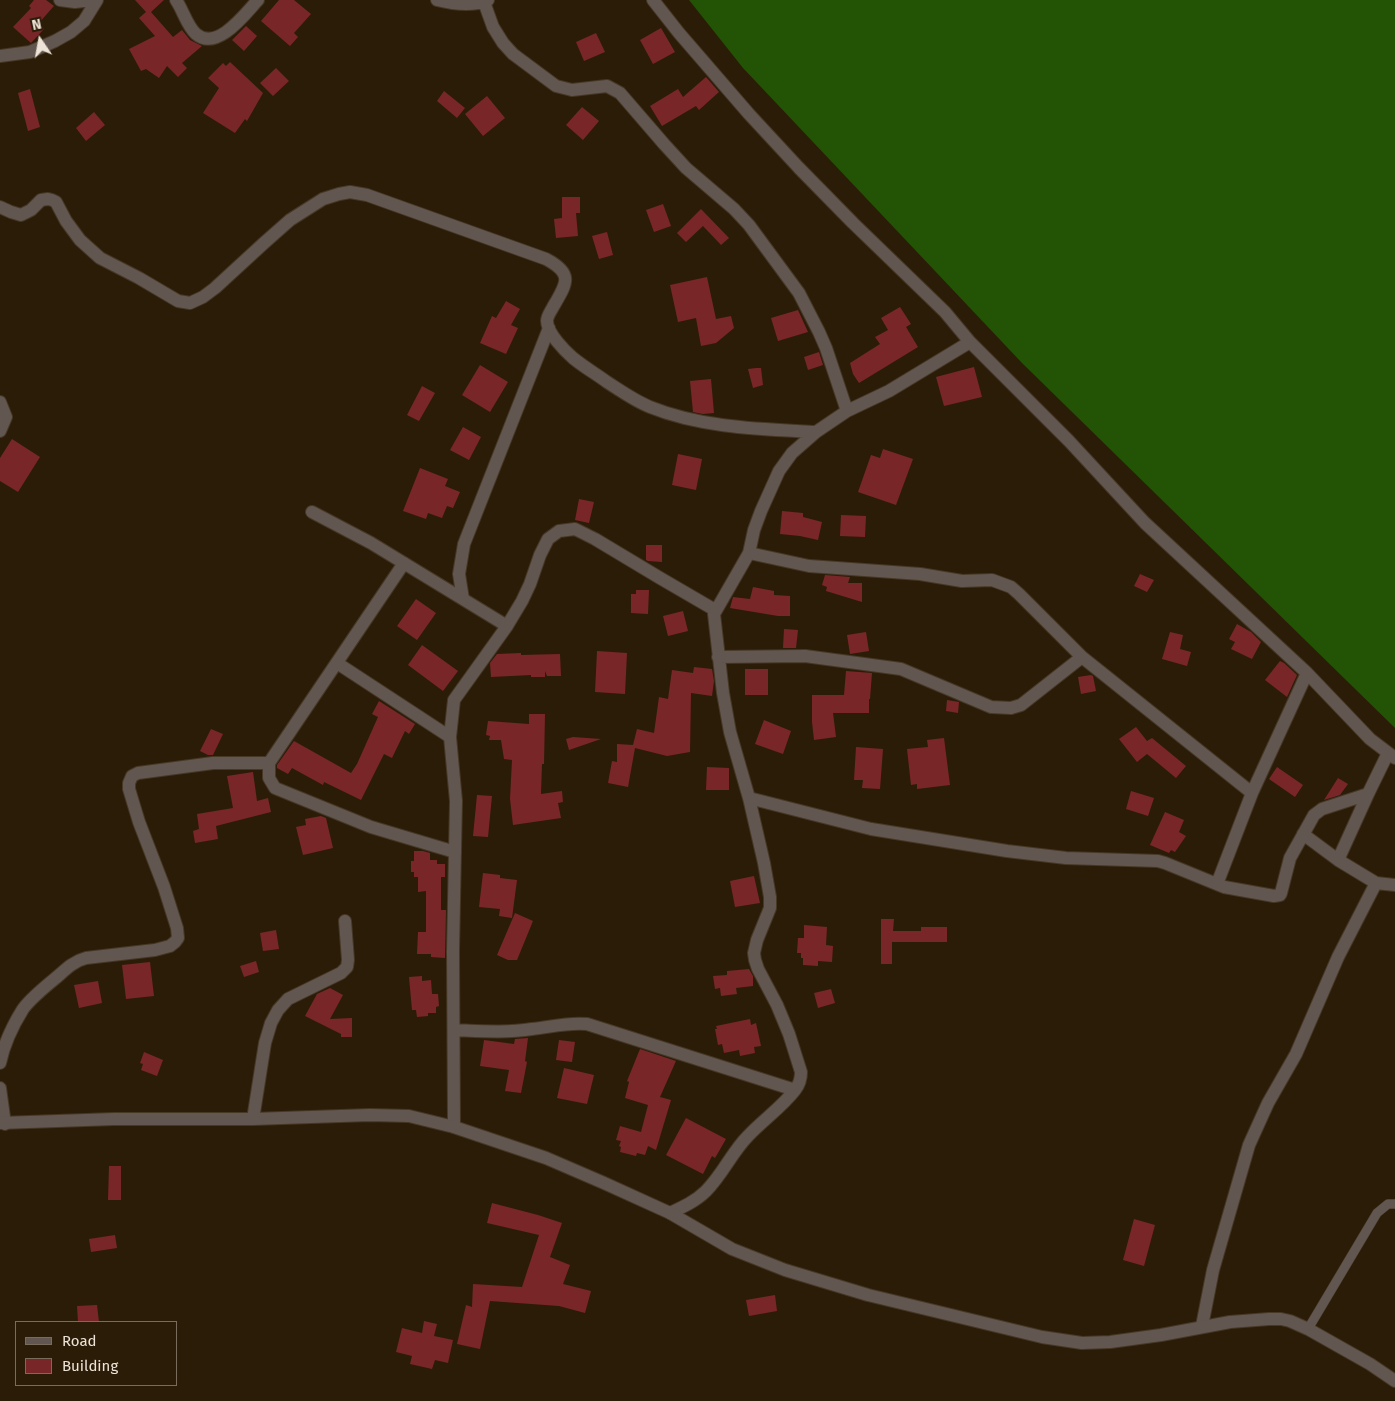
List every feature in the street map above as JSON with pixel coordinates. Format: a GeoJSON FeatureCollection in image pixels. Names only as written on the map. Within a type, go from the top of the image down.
{"type":"FeatureCollection","features":[{"type":"Feature","properties":{"kind":"street"},"geometry":{"type":"LineString","coordinates":[[60,0],[75,2],[92,0]]}},
{"type":"Feature","properties":{"kind":"street"},"geometry":{"type":"LineString","coordinates":[[0,56],[30,52],[63,37],[84,21],[98,0]]}},
{"type":"Feature","properties":{"kind":"street"},"geometry":{"type":"LineString","coordinates":[[176,0],[195,33],[203,39],[210,39],[218,37],[229,30],[258,0]]}},
{"type":"Feature","properties":{"kind":"street"},"geometry":{"type":"LineString","coordinates":[[437,0],[451,4],[470,4],[486,1],[493,27],[503,42],[513,54],[556,86],[572,90],[607,86],[620,93],[686,168],[734,209],[749,225],[799,293],[822,340],[848,410]]}},
{"type":"Feature","properties":{"kind":"street"},"geometry":{"type":"LineString","coordinates":[[653,0],[679,34],[749,114],[847,216],[944,312],[970,342],[1069,441],[1145,523],[1307,673],[1370,739],[1392,755],[1368,794],[1338,860]]}},
{"type":"Feature","properties":{"kind":"street"},"geometry":{"type":"LineString","coordinates":[[0,207],[21,214],[31,210],[41,200],[48,199],[56,202],[66,222],[80,240],[100,258],[140,278],[178,301],[190,303],[203,297],[215,288],[290,220],[323,199],[350,192],[367,195],[556,264],[566,277],[565,287],[550,311],[547,321],[553,336],[581,365],[627,396],[649,407],[675,416],[710,423],[816,432]]}},
{"type":"Feature","properties":{"kind":"street"},"geometry":{"type":"LineString","coordinates":[[463,599],[459,574],[464,544],[549,328]]}},
{"type":"Feature","properties":{"kind":"street"},"geometry":{"type":"LineString","coordinates":[[670,1213],[692,1202],[705,1192],[719,1176],[747,1136],[795,1090],[801,1076],[789,1034],[755,960],[754,953],[757,940],[770,908],[770,897],[750,798],[730,732],[713,618],[715,610],[749,554],[761,510],[779,471],[792,453],[816,432],[848,410],[889,391],[970,342]]}},
{"type":"Feature","properties":{"kind":"street"},"geometry":{"type":"LineString","coordinates":[[0,402],[6,417],[0,432]]}},
{"type":"Feature","properties":{"kind":"street"},"geometry":{"type":"LineString","coordinates":[[312,512],[404,563],[508,626]]}},
{"type":"Feature","properties":{"kind":"street"},"geometry":{"type":"LineString","coordinates":[[454,1127],[453,951],[456,801],[450,738],[453,708],[457,694],[508,626],[522,602],[548,539],[555,532],[570,528],[575,529],[715,610]]}},
{"type":"Feature","properties":{"kind":"street"},"geometry":{"type":"LineString","coordinates":[[749,554],[809,566],[920,574],[962,581],[992,580],[1011,587],[1082,657],[1252,792]]}},
{"type":"Feature","properties":{"kind":"street"},"geometry":{"type":"LineString","coordinates":[[404,563],[269,763],[270,778],[275,788],[371,827],[455,852]]}},
{"type":"Feature","properties":{"kind":"street"},"geometry":{"type":"LineString","coordinates":[[718,657],[805,656],[901,669],[991,707],[1011,708],[1021,705],[1082,657]]}},
{"type":"Feature","properties":{"kind":"street"},"geometry":{"type":"LineString","coordinates":[[337,664],[450,738]]}},
{"type":"Feature","properties":{"kind":"street"},"geometry":{"type":"LineString","coordinates":[[1217,884],[1252,792],[1307,673]]}},
{"type":"Feature","properties":{"kind":"street"},"geometry":{"type":"LineString","coordinates":[[0,1062],[6,1042],[24,1008],[70,965],[86,958],[155,950],[170,946],[178,938],[177,928],[166,895],[136,814],[129,783],[132,776],[138,773],[213,763],[269,763]]}},
{"type":"Feature","properties":{"kind":"street"},"geometry":{"type":"LineString","coordinates":[[750,798],[871,829],[997,850],[1066,858],[1158,861],[1224,887],[1274,896],[1280,895],[1290,858],[1314,815],[1322,809],[1368,794]]}},
{"type":"Feature","properties":{"kind":"street"},"geometry":{"type":"LineString","coordinates":[[1304,834],[1338,860],[1376,883],[1395,885]]}},
{"type":"Feature","properties":{"kind":"street"},"geometry":{"type":"LineString","coordinates":[[1202,1326],[1213,1270],[1250,1145],[1268,1103],[1296,1054],[1338,957],[1376,883]]}},
{"type":"Feature","properties":{"kind":"street"},"geometry":{"type":"LineString","coordinates":[[253,1119],[265,1043],[271,1023],[278,1010],[288,999],[341,972],[346,967],[348,960],[345,921]]}},
{"type":"Feature","properties":{"kind":"street"},"geometry":{"type":"LineString","coordinates":[[454,1030],[502,1032],[567,1024],[587,1024],[795,1090]]}},
{"type":"Feature","properties":{"kind":"street"},"geometry":{"type":"LineString","coordinates":[[0,1088],[2,1124],[114,1120],[253,1119],[370,1115],[409,1116],[454,1127],[546,1158],[670,1213],[732,1249],[785,1270],[868,1295],[1042,1337],[1082,1343],[1161,1336],[1202,1326],[1230,1322],[1269,1319],[1290,1322],[1370,1364],[1395,1381]]}},
{"type":"Feature","properties":{"kind":"lane"},"geometry":{"type":"LineString","coordinates":[[1308,1330],[1377,1213],[1388,1204],[1395,1204]]}},
{"type":"Feature","properties":{"kind":"green space"},"geometry":{"type":"Polygon","coordinates":[[[689,0],[1395,0],[1395,728],[1022,363],[743,68],[689,0]]]}},
{"type":"Feature","properties":{"kind":"building"},"geometry":{"type":"Polygon","coordinates":[[[34,0],[46,0],[54,6],[38,24],[44,29],[31,43],[13,27],[31,8],[29,6],[34,0]]]}},
{"type":"Feature","properties":{"kind":"building"},"geometry":{"type":"Polygon","coordinates":[[[135,0],[164,0],[151,12],[173,37],[182,30],[190,40],[202,46],[182,63],[187,68],[178,77],[167,66],[159,78],[146,69],[141,71],[129,49],[155,36],[139,18],[146,12],[135,0]]]}},
{"type":"Feature","properties":{"kind":"building"},"geometry":{"type":"Polygon","coordinates":[[[279,0],[294,0],[311,14],[294,33],[298,37],[290,46],[261,21],[279,0]]]}},
{"type":"Feature","properties":{"kind":"building"},"geometry":{"type":"Polygon","coordinates":[[[246,26],[257,36],[244,51],[232,40],[246,26]]]}},
{"type":"Feature","properties":{"kind":"building"},"geometry":{"type":"Polygon","coordinates":[[[661,28],[675,52],[653,64],[640,40],[661,28]]]}},
{"type":"Feature","properties":{"kind":"building"},"geometry":{"type":"Polygon","coordinates":[[[596,33],[605,52],[584,61],[576,42],[596,33]]]}},
{"type":"Feature","properties":{"kind":"building"},"geometry":{"type":"Polygon","coordinates":[[[230,62],[263,93],[247,121],[245,119],[235,133],[203,113],[219,88],[208,78],[223,63],[226,66],[230,62]]]}},
{"type":"Feature","properties":{"kind":"building"},"geometry":{"type":"Polygon","coordinates":[[[276,68],[289,81],[273,96],[260,83],[276,68]]]}},
{"type":"Feature","properties":{"kind":"building"},"geometry":{"type":"Polygon","coordinates":[[[706,77],[719,92],[699,110],[696,106],[662,126],[650,106],[678,89],[683,97],[706,77]]]}},
{"type":"Feature","properties":{"kind":"building"},"geometry":{"type":"Polygon","coordinates":[[[30,89],[40,127],[28,131],[18,93],[30,89]]]}},
{"type":"Feature","properties":{"kind":"building"},"geometry":{"type":"Polygon","coordinates":[[[444,91],[465,108],[457,118],[437,101],[444,91]]]}},
{"type":"Feature","properties":{"kind":"building"},"geometry":{"type":"Polygon","coordinates":[[[487,96],[505,118],[483,136],[465,114],[487,96]]]}},
{"type":"Feature","properties":{"kind":"building"},"geometry":{"type":"Polygon","coordinates":[[[582,107],[599,121],[583,140],[566,125],[582,107]]]}},
{"type":"Feature","properties":{"kind":"building"},"geometry":{"type":"Polygon","coordinates":[[[94,112],[105,125],[86,141],[76,128],[94,112]]]}},
{"type":"Feature","properties":{"kind":"building"},"geometry":{"type":"Polygon","coordinates":[[[562,197],[580,197],[580,213],[576,213],[578,236],[556,238],[554,219],[562,218],[562,197]]]}},
{"type":"Feature","properties":{"kind":"building"},"geometry":{"type":"Polygon","coordinates":[[[663,204],[671,226],[654,232],[646,210],[663,204]]]}},
{"type":"Feature","properties":{"kind":"building"},"geometry":{"type":"Polygon","coordinates":[[[701,209],[729,238],[721,245],[703,226],[686,242],[677,233],[701,209]]]}},
{"type":"Feature","properties":{"kind":"building"},"geometry":{"type":"Polygon","coordinates":[[[607,232],[613,255],[599,259],[592,236],[607,232]]]}},
{"type":"Feature","properties":{"kind":"building"},"geometry":{"type":"Polygon","coordinates":[[[707,277],[716,319],[731,316],[734,328],[716,343],[701,346],[696,318],[678,322],[670,285],[707,277]]]}},
{"type":"Feature","properties":{"kind":"building"},"geometry":{"type":"Polygon","coordinates":[[[506,301],[520,309],[511,325],[518,328],[506,354],[480,343],[492,316],[496,318],[506,301]]]}},
{"type":"Feature","properties":{"kind":"building"},"geometry":{"type":"Polygon","coordinates":[[[900,307],[911,324],[906,327],[918,347],[859,383],[853,374],[850,363],[880,344],[875,337],[888,330],[881,318],[900,307]]]}},
{"type":"Feature","properties":{"kind":"building"},"geometry":{"type":"Polygon","coordinates":[[[798,310],[808,332],[778,341],[771,318],[798,310]]]}},
{"type":"Feature","properties":{"kind":"building"},"geometry":{"type":"Polygon","coordinates":[[[819,352],[823,365],[808,370],[804,357],[819,352]]]}},
{"type":"Feature","properties":{"kind":"building"},"geometry":{"type":"Polygon","coordinates":[[[480,365],[508,382],[490,412],[462,395],[480,365]]]}},
{"type":"Feature","properties":{"kind":"building"},"geometry":{"type":"Polygon","coordinates":[[[974,367],[982,397],[944,406],[936,377],[974,367]]]}},
{"type":"Feature","properties":{"kind":"building"},"geometry":{"type":"Polygon","coordinates":[[[761,368],[763,385],[753,388],[748,369],[761,368]]]}},
{"type":"Feature","properties":{"kind":"building"},"geometry":{"type":"Polygon","coordinates":[[[711,379],[714,413],[703,414],[693,412],[690,381],[711,379]]]}},
{"type":"Feature","properties":{"kind":"building"},"geometry":{"type":"Polygon","coordinates":[[[422,386],[435,393],[419,421],[407,415],[422,386]]]}},
{"type":"Feature","properties":{"kind":"building"},"geometry":{"type":"Polygon","coordinates":[[[463,427],[481,437],[469,460],[450,450],[463,427]]]}},
{"type":"Feature","properties":{"kind":"building"},"geometry":{"type":"Polygon","coordinates":[[[12,439],[40,457],[18,492],[0,481],[0,458],[12,439]]]}},
{"type":"Feature","properties":{"kind":"building"},"geometry":{"type":"Polygon","coordinates":[[[883,449],[913,459],[896,505],[858,492],[871,455],[880,458],[883,449]]]}},
{"type":"Feature","properties":{"kind":"building"},"geometry":{"type":"Polygon","coordinates":[[[678,454],[702,459],[696,490],[672,485],[678,454]]]}},
{"type":"Feature","properties":{"kind":"building"},"geometry":{"type":"Polygon","coordinates":[[[420,468],[448,479],[445,486],[460,492],[453,508],[447,506],[442,518],[428,513],[426,519],[403,511],[420,468]]]}},
{"type":"Feature","properties":{"kind":"building"},"geometry":{"type":"Polygon","coordinates":[[[579,499],[594,502],[589,523],[575,520],[579,499]]]}},
{"type":"Feature","properties":{"kind":"building"},"geometry":{"type":"Polygon","coordinates":[[[782,511],[803,513],[803,517],[822,522],[818,540],[780,534],[782,511]]]}},
{"type":"Feature","properties":{"kind":"building"},"geometry":{"type":"Polygon","coordinates":[[[841,515],[866,516],[865,537],[840,536],[841,515]]]}},
{"type":"Feature","properties":{"kind":"building"},"geometry":{"type":"Polygon","coordinates":[[[646,545],[662,545],[662,562],[646,560],[646,545]]]}},
{"type":"Feature","properties":{"kind":"building"},"geometry":{"type":"Polygon","coordinates":[[[1140,574],[1154,580],[1147,592],[1134,586],[1140,574]]]}},
{"type":"Feature","properties":{"kind":"building"},"geometry":{"type":"Polygon","coordinates":[[[825,575],[850,577],[848,583],[862,583],[862,602],[826,591],[827,587],[822,585],[825,575]]]}},
{"type":"Feature","properties":{"kind":"building"},"geometry":{"type":"Polygon","coordinates":[[[753,587],[774,591],[774,595],[790,596],[790,616],[778,616],[730,608],[733,597],[750,599],[753,587]]]}},
{"type":"Feature","properties":{"kind":"building"},"geometry":{"type":"Polygon","coordinates":[[[636,590],[649,590],[648,614],[631,613],[631,594],[636,594],[636,590]]]}},
{"type":"Feature","properties":{"kind":"building"},"geometry":{"type":"Polygon","coordinates":[[[416,599],[436,613],[417,640],[397,626],[416,599]]]}},
{"type":"Feature","properties":{"kind":"building"},"geometry":{"type":"Polygon","coordinates":[[[683,611],[688,631],[668,636],[663,616],[683,611]]]}},
{"type":"Feature","properties":{"kind":"building"},"geometry":{"type":"Polygon","coordinates":[[[1237,624],[1251,632],[1261,642],[1252,659],[1231,649],[1235,642],[1229,639],[1237,624]]]}},
{"type":"Feature","properties":{"kind":"building"},"geometry":{"type":"Polygon","coordinates":[[[784,629],[798,630],[796,648],[783,648],[784,629]]]}},
{"type":"Feature","properties":{"kind":"building"},"geometry":{"type":"Polygon","coordinates":[[[866,632],[869,651],[850,654],[847,635],[866,632]]]}},
{"type":"Feature","properties":{"kind":"building"},"geometry":{"type":"Polygon","coordinates":[[[1170,632],[1183,635],[1180,649],[1191,652],[1187,666],[1162,659],[1170,632]]]}},
{"type":"Feature","properties":{"kind":"building"},"geometry":{"type":"Polygon","coordinates":[[[422,645],[458,671],[443,691],[408,665],[422,645]]]}},
{"type":"Feature","properties":{"kind":"building"},"geometry":{"type":"Polygon","coordinates":[[[597,651],[627,653],[625,694],[595,692],[597,651]]]}},
{"type":"Feature","properties":{"kind":"building"},"geometry":{"type":"Polygon","coordinates":[[[521,653],[521,655],[560,654],[561,676],[547,676],[545,671],[545,677],[531,677],[531,675],[491,677],[490,663],[497,654],[521,653]]]}},
{"type":"Feature","properties":{"kind":"building"},"geometry":{"type":"Polygon","coordinates":[[[1280,661],[1297,675],[1287,697],[1265,680],[1280,661]]]}},
{"type":"Feature","properties":{"kind":"building"},"geometry":{"type":"Polygon","coordinates":[[[694,667],[712,669],[714,681],[712,696],[691,693],[690,752],[667,756],[635,748],[628,787],[608,783],[612,761],[617,762],[617,744],[633,745],[637,729],[654,733],[659,697],[668,699],[672,670],[693,673],[694,667]]]}},
{"type":"Feature","properties":{"kind":"building"},"geometry":{"type":"Polygon","coordinates":[[[745,669],[768,669],[768,695],[745,695],[745,669]]]}},
{"type":"Feature","properties":{"kind":"building"},"geometry":{"type":"Polygon","coordinates":[[[846,671],[872,673],[869,713],[833,713],[836,737],[814,740],[812,695],[844,695],[846,671]]]}},
{"type":"Feature","properties":{"kind":"building"},"geometry":{"type":"Polygon","coordinates":[[[1093,676],[1096,691],[1081,694],[1078,677],[1093,676]]]}},
{"type":"Feature","properties":{"kind":"building"},"geometry":{"type":"Polygon","coordinates":[[[947,700],[959,702],[958,713],[946,711],[947,700]]]}},
{"type":"Feature","properties":{"kind":"building"},"geometry":{"type":"Polygon","coordinates":[[[379,701],[415,724],[409,734],[405,731],[392,758],[384,754],[361,800],[324,782],[323,785],[292,768],[288,774],[277,768],[277,765],[294,741],[351,773],[378,717],[372,714],[379,701]]]}},
{"type":"Feature","properties":{"kind":"building"},"geometry":{"type":"Polygon","coordinates":[[[529,714],[545,714],[541,794],[562,791],[563,802],[558,803],[561,818],[513,825],[510,799],[512,760],[504,759],[501,740],[489,740],[490,736],[486,735],[488,721],[529,724],[529,714]]]}},
{"type":"Feature","properties":{"kind":"building"},"geometry":{"type":"Polygon","coordinates":[[[764,720],[791,731],[783,754],[755,744],[764,720]]]}},
{"type":"Feature","properties":{"kind":"building"},"geometry":{"type":"Polygon","coordinates":[[[1136,727],[1147,741],[1152,738],[1186,766],[1176,778],[1147,754],[1137,762],[1119,739],[1136,727]]]}},
{"type":"Feature","properties":{"kind":"building"},"geometry":{"type":"Polygon","coordinates":[[[211,729],[223,734],[213,755],[208,755],[200,751],[211,729]]]}},
{"type":"Feature","properties":{"kind":"building"},"geometry":{"type":"Polygon","coordinates":[[[573,737],[601,739],[569,750],[566,739],[573,737]]]}},
{"type":"Feature","properties":{"kind":"building"},"geometry":{"type":"Polygon","coordinates":[[[944,738],[950,785],[917,789],[917,784],[911,785],[907,749],[928,747],[927,740],[944,738]]]}},
{"type":"Feature","properties":{"kind":"building"},"geometry":{"type":"Polygon","coordinates":[[[856,747],[883,749],[880,789],[862,788],[863,780],[854,780],[856,747]]]}},
{"type":"Feature","properties":{"kind":"building"},"geometry":{"type":"Polygon","coordinates":[[[707,767],[729,768],[729,790],[706,790],[707,767]]]}},
{"type":"Feature","properties":{"kind":"building"},"geometry":{"type":"Polygon","coordinates":[[[1277,767],[1303,785],[1295,797],[1269,779],[1277,767]]]}},
{"type":"Feature","properties":{"kind":"building"},"geometry":{"type":"Polygon","coordinates":[[[253,772],[257,801],[268,798],[271,812],[216,826],[218,839],[195,843],[193,831],[199,829],[197,814],[233,808],[227,776],[253,772]]]}},
{"type":"Feature","properties":{"kind":"building"},"geometry":{"type":"Polygon","coordinates":[[[1338,778],[1348,784],[1340,795],[1324,800],[1338,778]]]}},
{"type":"Feature","properties":{"kind":"building"},"geometry":{"type":"Polygon","coordinates":[[[1131,791],[1154,798],[1148,816],[1126,809],[1131,791]]]}},
{"type":"Feature","properties":{"kind":"building"},"geometry":{"type":"Polygon","coordinates":[[[477,795],[492,796],[488,837],[473,836],[477,795]]]}},
{"type":"Feature","properties":{"kind":"building"},"geometry":{"type":"Polygon","coordinates":[[[1165,812],[1184,820],[1179,832],[1186,836],[1175,852],[1171,850],[1169,853],[1150,845],[1165,812]]]}},
{"type":"Feature","properties":{"kind":"building"},"geometry":{"type":"Polygon","coordinates":[[[321,816],[326,818],[333,848],[303,855],[296,827],[306,825],[305,819],[321,816]]]}},
{"type":"Feature","properties":{"kind":"building"},"geometry":{"type":"Polygon","coordinates":[[[414,851],[430,853],[430,860],[437,860],[437,864],[445,864],[445,877],[441,877],[441,910],[446,910],[445,958],[431,957],[431,954],[417,954],[418,932],[426,932],[426,891],[418,892],[418,877],[414,877],[414,872],[411,872],[411,861],[414,861],[414,851]]]}},
{"type":"Feature","properties":{"kind":"building"},"geometry":{"type":"Polygon","coordinates":[[[483,873],[517,880],[512,918],[499,916],[500,909],[479,907],[483,873]]]}},
{"type":"Feature","properties":{"kind":"building"},"geometry":{"type":"Polygon","coordinates":[[[754,876],[760,903],[735,907],[730,881],[754,876]]]}},
{"type":"Feature","properties":{"kind":"building"},"geometry":{"type":"Polygon","coordinates":[[[515,913],[533,921],[517,960],[508,960],[497,955],[515,913]]]}},
{"type":"Feature","properties":{"kind":"building"},"geometry":{"type":"Polygon","coordinates":[[[881,919],[894,919],[893,931],[921,931],[921,927],[947,927],[947,942],[892,942],[892,964],[881,964],[881,919]]]}},
{"type":"Feature","properties":{"kind":"building"},"geometry":{"type":"Polygon","coordinates":[[[804,925],[827,927],[826,945],[833,946],[832,962],[818,961],[818,966],[803,965],[801,953],[797,953],[798,938],[804,938],[804,925]]]}},
{"type":"Feature","properties":{"kind":"building"},"geometry":{"type":"Polygon","coordinates":[[[276,930],[279,949],[263,951],[260,933],[276,930]]]}},
{"type":"Feature","properties":{"kind":"building"},"geometry":{"type":"Polygon","coordinates":[[[256,961],[259,972],[244,977],[240,966],[256,961]]]}},
{"type":"Feature","properties":{"kind":"building"},"geometry":{"type":"Polygon","coordinates":[[[150,962],[154,996],[126,999],[122,965],[150,962]]]}},
{"type":"Feature","properties":{"kind":"building"},"geometry":{"type":"Polygon","coordinates":[[[749,969],[753,976],[753,986],[736,988],[737,994],[721,996],[720,988],[715,989],[713,976],[727,975],[727,971],[749,969]]]}},
{"type":"Feature","properties":{"kind":"building"},"geometry":{"type":"Polygon","coordinates":[[[422,976],[422,981],[431,980],[432,994],[438,994],[439,1006],[436,1007],[436,1013],[428,1013],[428,1016],[417,1017],[416,1010],[412,1010],[409,977],[422,976]]]}},
{"type":"Feature","properties":{"kind":"building"},"geometry":{"type":"Polygon","coordinates":[[[98,981],[102,1003],[79,1008],[74,985],[98,981]]]}},
{"type":"Feature","properties":{"kind":"building"},"geometry":{"type":"Polygon","coordinates":[[[330,988],[343,995],[330,1019],[352,1018],[352,1037],[341,1037],[341,1034],[305,1016],[317,994],[330,988]]]}},
{"type":"Feature","properties":{"kind":"building"},"geometry":{"type":"Polygon","coordinates":[[[831,989],[835,1003],[818,1008],[814,993],[831,989]]]}},
{"type":"Feature","properties":{"kind":"building"},"geometry":{"type":"Polygon","coordinates":[[[750,1019],[751,1025],[756,1023],[761,1046],[754,1047],[755,1053],[740,1056],[739,1050],[724,1053],[722,1044],[718,1045],[716,1026],[750,1019]]]}},
{"type":"Feature","properties":{"kind":"building"},"geometry":{"type":"Polygon","coordinates":[[[528,1038],[525,1061],[527,1062],[521,1093],[505,1091],[509,1070],[480,1066],[484,1040],[514,1044],[515,1039],[528,1038]]]}},
{"type":"Feature","properties":{"kind":"building"},"geometry":{"type":"Polygon","coordinates":[[[559,1040],[575,1042],[572,1062],[556,1060],[559,1040]]]}},
{"type":"Feature","properties":{"kind":"building"},"geometry":{"type":"Polygon","coordinates":[[[640,1049],[676,1061],[660,1097],[671,1100],[656,1150],[648,1146],[645,1155],[637,1153],[636,1156],[620,1152],[621,1147],[619,1146],[621,1141],[616,1140],[620,1126],[641,1132],[648,1105],[625,1098],[629,1082],[627,1081],[640,1049]]]}},
{"type":"Feature","properties":{"kind":"building"},"geometry":{"type":"Polygon","coordinates":[[[144,1052],[163,1060],[157,1076],[141,1070],[143,1064],[140,1063],[144,1052]]]}},
{"type":"Feature","properties":{"kind":"building"},"geometry":{"type":"Polygon","coordinates":[[[564,1068],[594,1075],[587,1104],[557,1098],[564,1068]]]}},
{"type":"Feature","properties":{"kind":"building"},"geometry":{"type":"Polygon","coordinates":[[[686,1118],[726,1139],[715,1158],[712,1156],[703,1174],[666,1155],[686,1118]]]}},
{"type":"Feature","properties":{"kind":"building"},"geometry":{"type":"Polygon","coordinates":[[[109,1166],[121,1166],[121,1200],[108,1200],[109,1166]]]}},
{"type":"Feature","properties":{"kind":"building"},"geometry":{"type":"Polygon","coordinates":[[[492,1203],[562,1223],[550,1257],[570,1265],[563,1284],[591,1291],[585,1313],[559,1306],[490,1301],[480,1349],[457,1344],[466,1305],[472,1307],[473,1284],[522,1287],[539,1235],[487,1223],[492,1203]]]}},
{"type":"Feature","properties":{"kind":"building"},"geometry":{"type":"Polygon","coordinates":[[[1134,1219],[1155,1225],[1144,1266],[1123,1260],[1134,1219]]]}},
{"type":"Feature","properties":{"kind":"building"},"geometry":{"type":"Polygon","coordinates":[[[115,1235],[117,1248],[91,1252],[89,1239],[115,1235]]]}},
{"type":"Feature","properties":{"kind":"building"},"geometry":{"type":"Polygon","coordinates":[[[775,1295],[777,1311],[749,1316],[746,1300],[775,1295]]]}},
{"type":"Feature","properties":{"kind":"building"},"geometry":{"type":"Polygon","coordinates":[[[97,1305],[99,1321],[78,1321],[77,1306],[97,1305]]]}},
{"type":"Feature","properties":{"kind":"building"},"geometry":{"type":"Polygon","coordinates":[[[424,1321],[437,1324],[434,1336],[453,1340],[448,1363],[435,1360],[432,1369],[410,1364],[412,1356],[396,1352],[402,1328],[422,1333],[424,1321]]]}}]}
